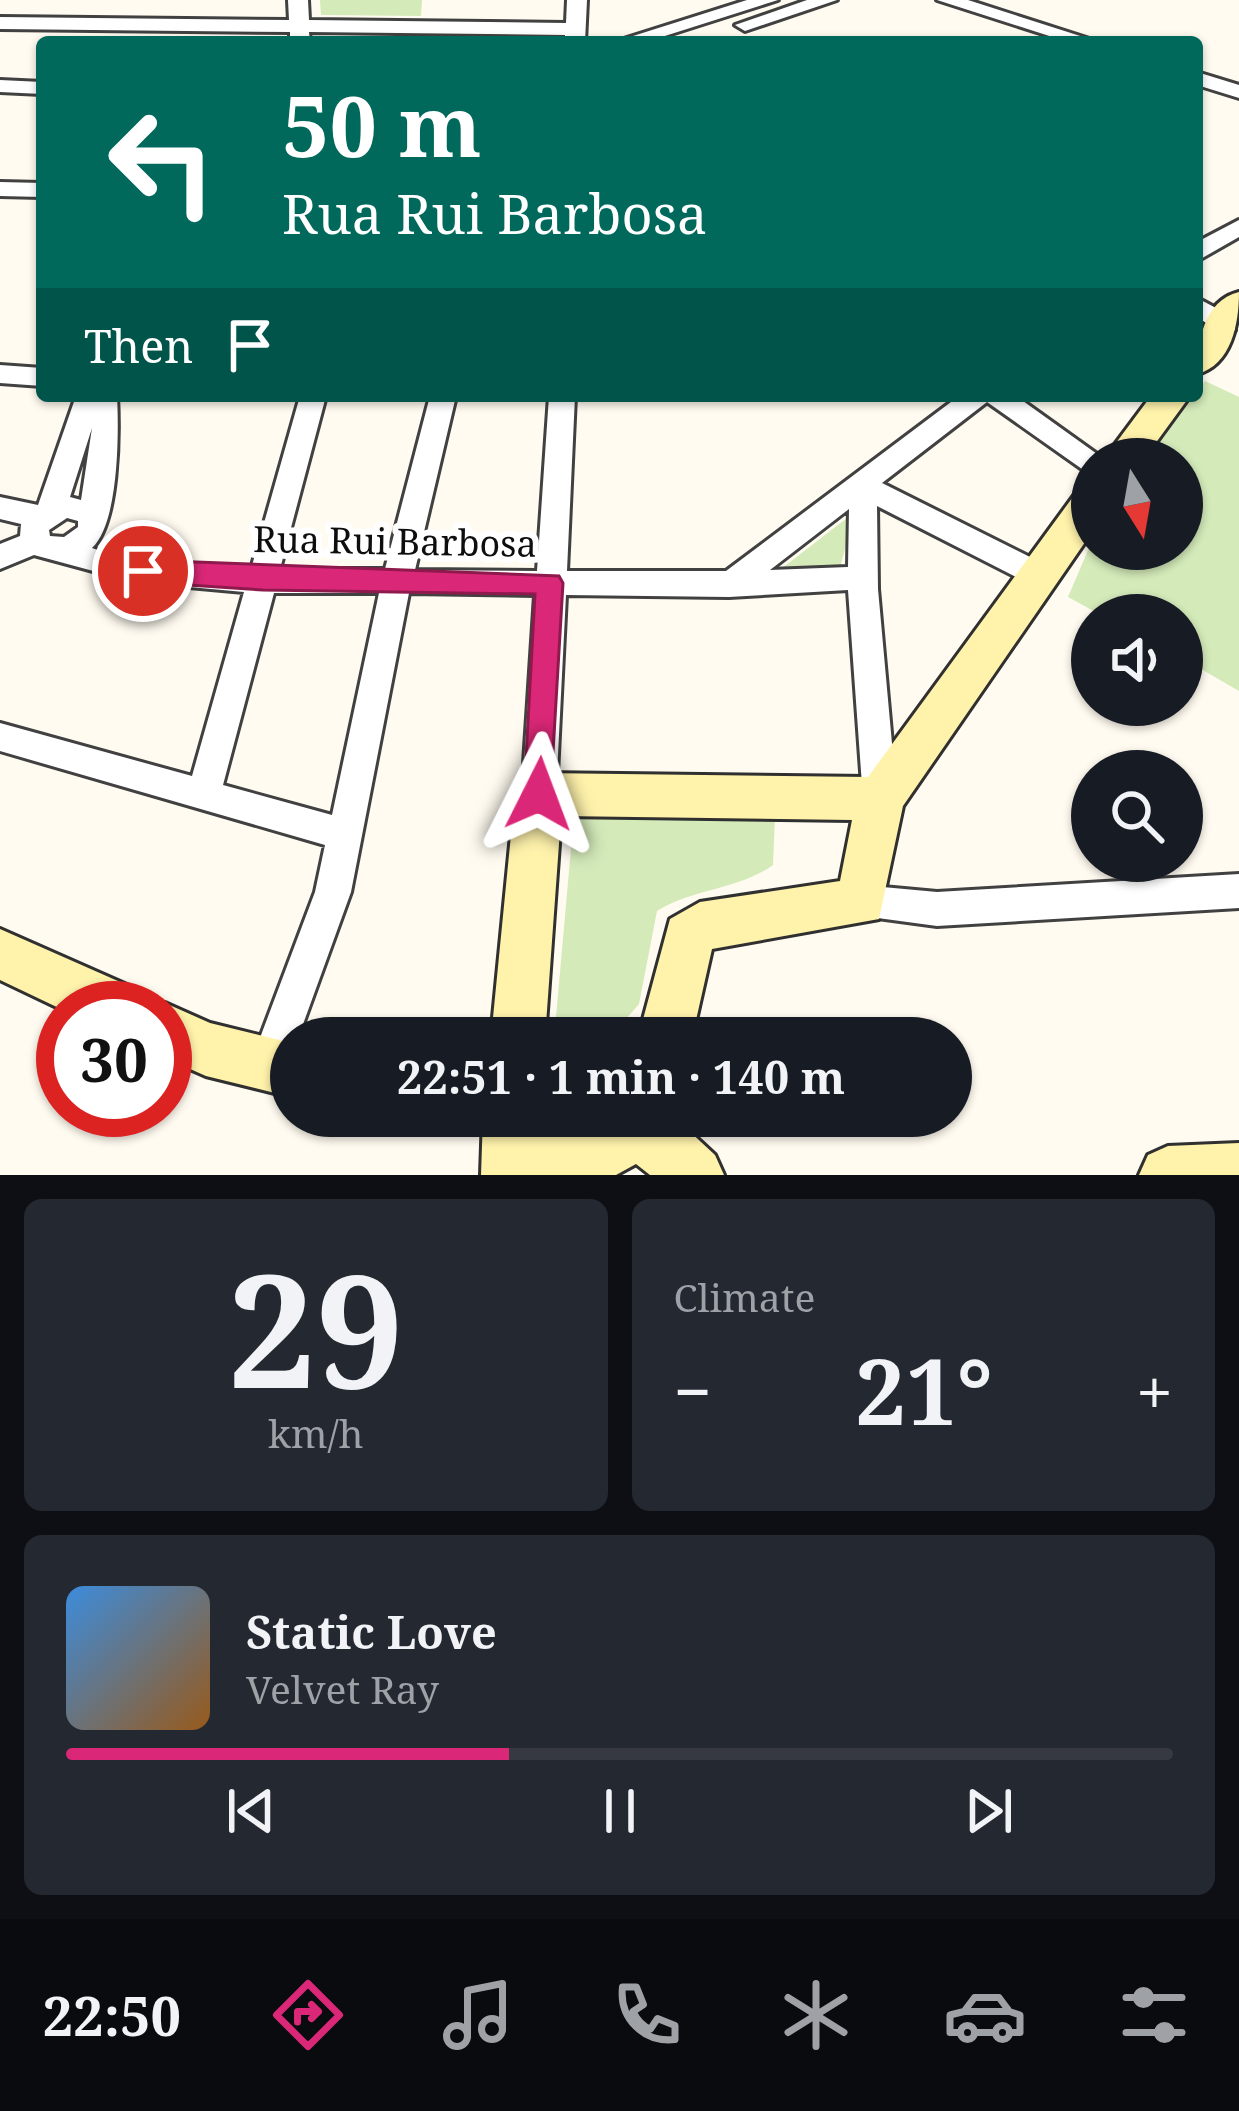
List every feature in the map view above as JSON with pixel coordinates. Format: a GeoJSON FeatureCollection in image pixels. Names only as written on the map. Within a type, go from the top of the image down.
{"type":"FeatureCollection","features":[{"type":"Feature","properties":{"kind":"main road"},"geometry":{"type":"LineString","coordinates":[[1203,349],[1220,311]]}},
{"type":"Feature","properties":{"kind":"main road"},"geometry":{"type":"LineString","coordinates":[[1140,438],[1167,402]]}},
{"type":"Feature","properties":{"kind":"main road"},"geometry":{"type":"LineString","coordinates":[[670,1017],[688,936],[700,926],[861,902],[880,799],[1071,528]]}},
{"type":"Feature","properties":{"kind":"main road"},"geometry":{"type":"LineString","coordinates":[[520,1017],[539,794],[880,799]]}},
{"type":"Feature","properties":{"kind":"main road"},"geometry":{"type":"LineString","coordinates":[[0,955],[57,981]]}},
{"type":"Feature","properties":{"kind":"main road"},"geometry":{"type":"LineString","coordinates":[[192,1039],[270,1065]]}},
{"type":"Feature","properties":{"kind":"main road"},"geometry":{"type":"LineString","coordinates":[[511,1154],[611,1149],[624,1137]]}},
{"type":"Feature","properties":{"kind":"main road"},"geometry":{"type":"LineString","coordinates":[[656,1137],[695,1175]]}},
{"type":"Feature","properties":{"kind":"main road"},"geometry":{"type":"LineString","coordinates":[[1168,1175],[1239,1172]]}},
{"type":"Feature","properties":{"kind":"street"},"geometry":{"type":"LineString","coordinates":[[119,0],[119,34]]}},
{"type":"Feature","properties":{"kind":"street"},"geometry":{"type":"LineString","coordinates":[[298,0],[300,35]]}},
{"type":"Feature","properties":{"kind":"street"},"geometry":{"type":"LineString","coordinates":[[442,28],[443,0]]}},
{"type":"Feature","properties":{"kind":"street"},"geometry":{"type":"LineString","coordinates":[[0,23],[119,34],[300,35],[442,28],[575,35],[577,0]]}},
{"type":"Feature","properties":{"kind":"street"},"geometry":{"type":"LineString","coordinates":[[695,36],[768,0]]}},
{"type":"Feature","properties":{"kind":"street"},"geometry":{"type":"LineString","coordinates":[[695,36],[827,0]]}},
{"type":"Feature","properties":{"kind":"street"},"geometry":{"type":"LineString","coordinates":[[947,0],[1069,36]]}},
{"type":"Feature","properties":{"kind":"street"},"geometry":{"type":"LineString","coordinates":[[1203,80],[1239,92]]}},
{"type":"Feature","properties":{"kind":"street"},"geometry":{"type":"LineString","coordinates":[[0,86],[36,88]]}},
{"type":"Feature","properties":{"kind":"street"},"geometry":{"type":"LineString","coordinates":[[0,189],[36,190]]}},
{"type":"Feature","properties":{"kind":"street"},"geometry":{"type":"LineString","coordinates":[[1203,249],[1239,226]]}},
{"type":"Feature","properties":{"kind":"street"},"geometry":{"type":"LineString","coordinates":[[0,374],[36,376]]}},
{"type":"Feature","properties":{"kind":"street"},"geometry":{"type":"LineString","coordinates":[[48,529],[86,402]]}},
{"type":"Feature","properties":{"kind":"street"},"geometry":{"type":"LineString","coordinates":[[0,508],[48,529],[85,538],[106,442],[104,402]]}},
{"type":"Feature","properties":{"kind":"street"},"geometry":{"type":"LineString","coordinates":[[203,796],[312,402]]}},
{"type":"Feature","properties":{"kind":"street"},"geometry":{"type":"LineString","coordinates":[[295,1017],[333,892],[397,581],[442,402]]}},
{"type":"Feature","properties":{"kind":"street"},"geometry":{"type":"LineString","coordinates":[[539,794],[562,402]]}},
{"type":"Feature","properties":{"kind":"street"},"geometry":{"type":"LineString","coordinates":[[729,585],[969,402]]}},
{"type":"Feature","properties":{"kind":"street"},"geometry":{"type":"LineString","coordinates":[[1006,402],[1071,447]]}},
{"type":"Feature","properties":{"kind":"street"},"geometry":{"type":"LineString","coordinates":[[863,486],[1036,574]]}},
{"type":"Feature","properties":{"kind":"street"},"geometry":{"type":"LineString","coordinates":[[863,486],[862,578],[880,799]]}},
{"type":"Feature","properties":{"kind":"street"},"geometry":{"type":"LineString","coordinates":[[0,557],[48,529],[75,505],[92,514]]}},
{"type":"Feature","properties":{"kind":"street","name":"Rua Rui Barbosa"},"geometry":{"type":"LineString","coordinates":[[48,529],[100,564],[263,579],[729,585],[862,578]]}},
{"type":"Feature","properties":{"kind":"street"},"geometry":{"type":"LineString","coordinates":[[0,736],[346,835]]}},
{"type":"Feature","properties":{"kind":"street"},"geometry":{"type":"LineString","coordinates":[[861,902],[937,909],[1239,891]]}},
{"type":"Feature","properties":{"kind":"green space"},"geometry":{"type":"Polygon","coordinates":[[[320,0],[422,0],[421,16],[321,15],[320,0]]]}},
{"type":"Feature","properties":{"kind":"green space"},"geometry":{"type":"Polygon","coordinates":[[[1205,381],[1239,397],[1239,691],[1203,670],[1203,594],[1068,597],[1080,570],[1203,570],[1203,438],[1163,438],[1189,402],[1203,402],[1205,381]]]}},
{"type":"Feature","properties":{"kind":"green space"},"geometry":{"type":"Polygon","coordinates":[[[856,511],[838,574],[781,569],[856,511]]]}},
{"type":"Feature","properties":{"kind":"green space"},"geometry":{"type":"Polygon","coordinates":[[[574,815],[775,816],[773,865],[745,880],[657,911],[639,1004],[628,1017],[556,1017],[574,815]]]}},
{"type":"Feature","properties":{"kind":"route"},"geometry":{"type":"LineString","coordinates":[[143,571],[263,579],[549,583],[539,794]]}}]}
